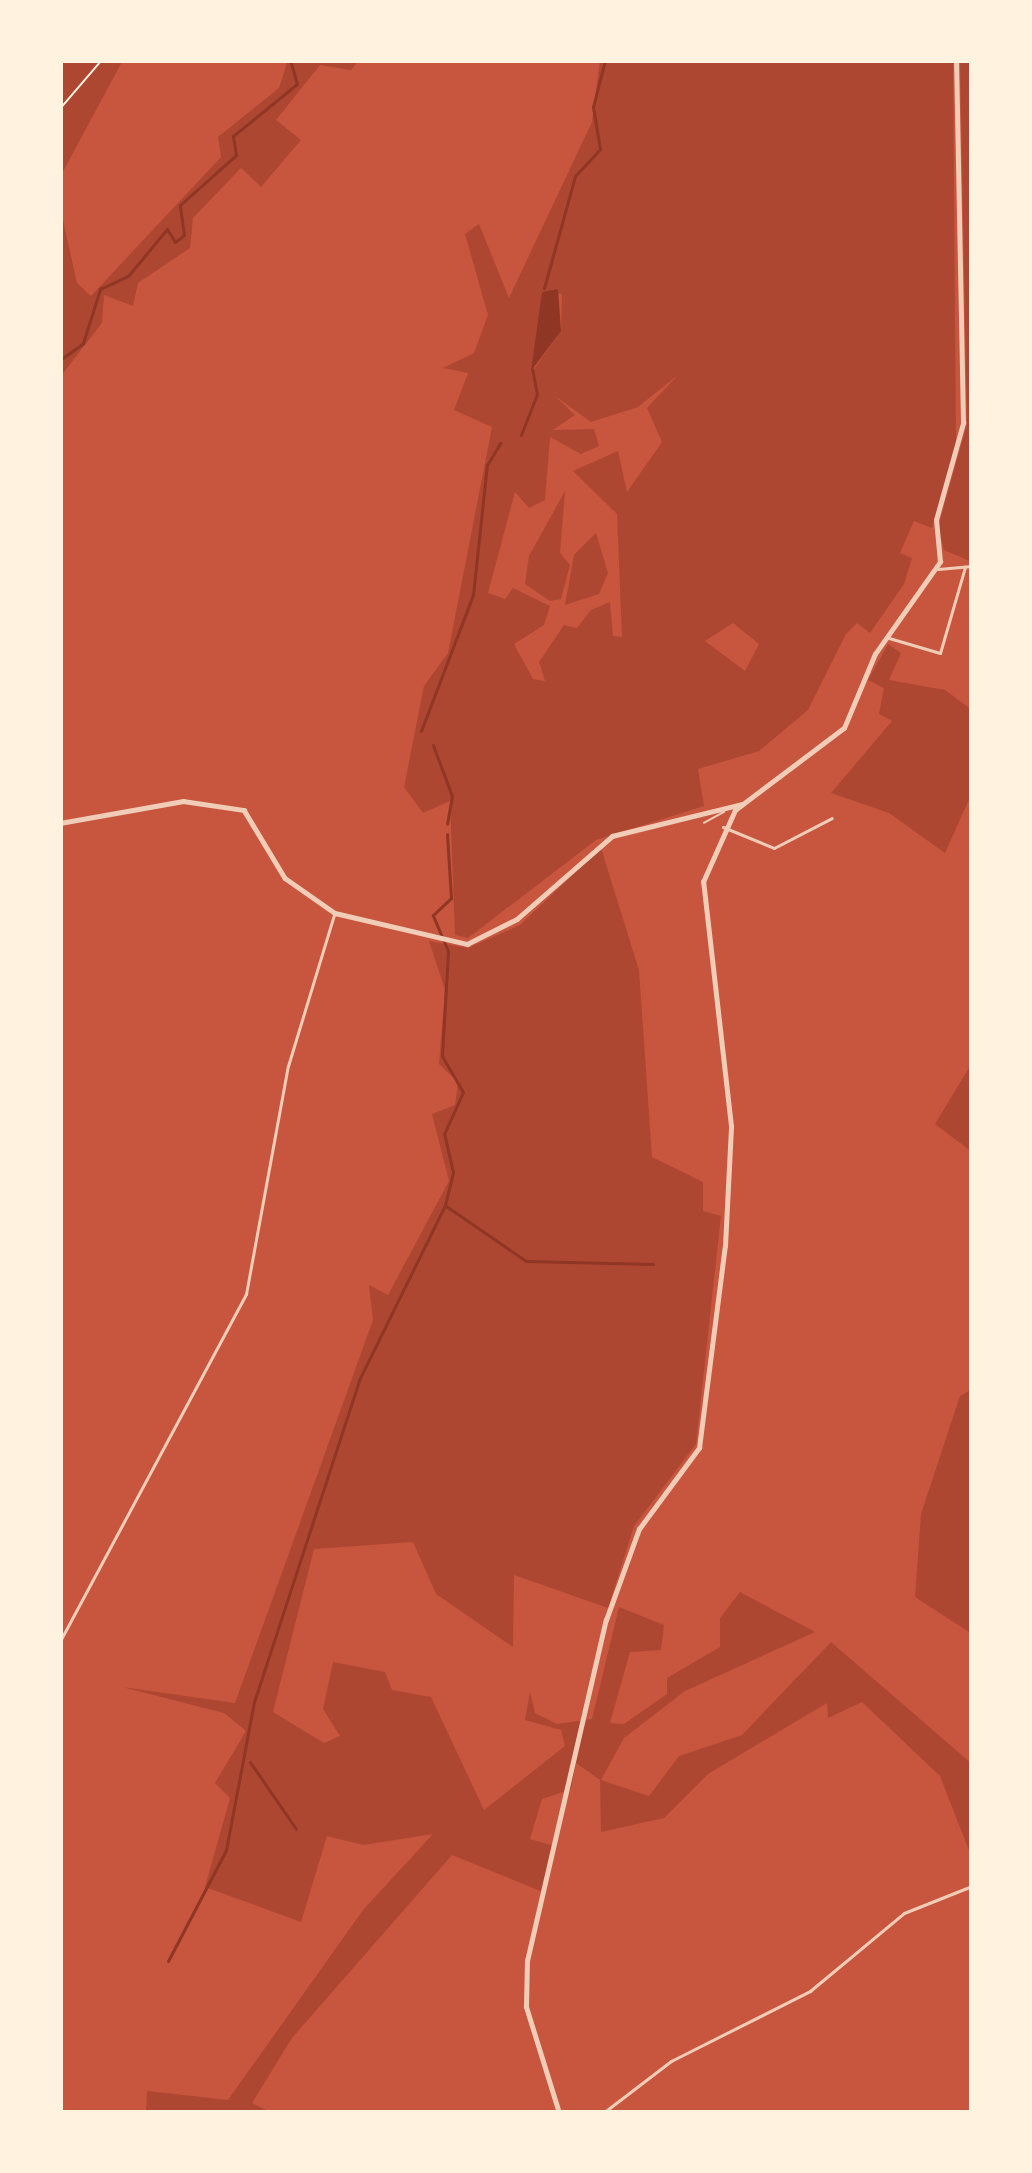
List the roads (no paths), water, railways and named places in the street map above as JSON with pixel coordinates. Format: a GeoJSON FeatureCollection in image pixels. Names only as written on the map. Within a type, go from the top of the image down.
{"type":"FeatureCollection","features":[{"type":"Feature","properties":{"kind":"street"},"geometry":{"type":"LineString","coordinates":[[559,2113],[524,1983],[582,1745],[606,1621],[639,1529],[699,1448],[731,1126],[702,892],[723,827],[740,803],[844,728],[888,637],[941,555],[936,520],[963,424],[956,60]]}},
{"type":"Feature","properties":{"kind":"street"},"geometry":{"type":"LineString","coordinates":[[941,555],[958,567]]}},
{"type":"Feature","properties":{"kind":"street"},"geometry":{"type":"LineString","coordinates":[[888,637],[940,652],[969,566],[936,569]]}},
{"type":"Feature","properties":{"kind":"street"},"geometry":{"type":"LineString","coordinates":[[60,823],[183,801],[256,816],[285,878],[335,914],[467,944],[517,919],[612,836],[740,803]]}},
{"type":"Feature","properties":{"kind":"street"},"geometry":{"type":"LineString","coordinates":[[723,827],[774,848],[832,818]]}},
{"type":"Feature","properties":{"kind":"street"},"geometry":{"type":"LineString","coordinates":[[60,1641],[246,1294],[288,1066],[335,914]]}},
{"type":"Feature","properties":{"kind":"street"},"geometry":{"type":"LineString","coordinates":[[603,2113],[670,2061],[797,2000],[904,1913],[972,1886]]}},
{"type":"Feature","properties":{"kind":"lane"},"geometry":{"type":"LineString","coordinates":[[704,824],[740,803]]}},
{"type":"Feature","properties":{"kind":"waterway"},"geometry":{"type":"LineString","coordinates":[[60,360],[83,343],[100,289],[128,276],[167,229],[175,242],[184,235],[180,205],[236,155],[233,136],[297,84],[290,60]]}},
{"type":"Feature","properties":{"kind":"waterway"},"geometry":{"type":"LineString","coordinates":[[544,288],[575,176],[600,149],[593,107],[605,60]]}},
{"type":"Feature","properties":{"kind":"waterway"},"geometry":{"type":"LineString","coordinates":[[521,435],[537,394],[532,369]]}},
{"type":"Feature","properties":{"kind":"waterway"},"geometry":{"type":"LineString","coordinates":[[421,731],[473,595],[487,465],[500,443]]}},
{"type":"Feature","properties":{"kind":"waterway"},"geometry":{"type":"LineString","coordinates":[[433,745],[452,796],[447,824]]}},
{"type":"Feature","properties":{"kind":"waterway"},"geometry":{"type":"LineString","coordinates":[[168,1961],[226,1850],[254,1702],[359,1380],[445,1205],[453,1172],[444,1134],[463,1092],[442,1056],[448,951],[433,915],[451,898],[447,834]]}},
{"type":"Feature","properties":{"kind":"waterway"},"geometry":{"type":"LineString","coordinates":[[446,1206],[526,1261],[653,1264]]}},
{"type":"Feature","properties":{"kind":"waterway"},"geometry":{"type":"LineString","coordinates":[[250,1762],[296,1829]]}}]}
